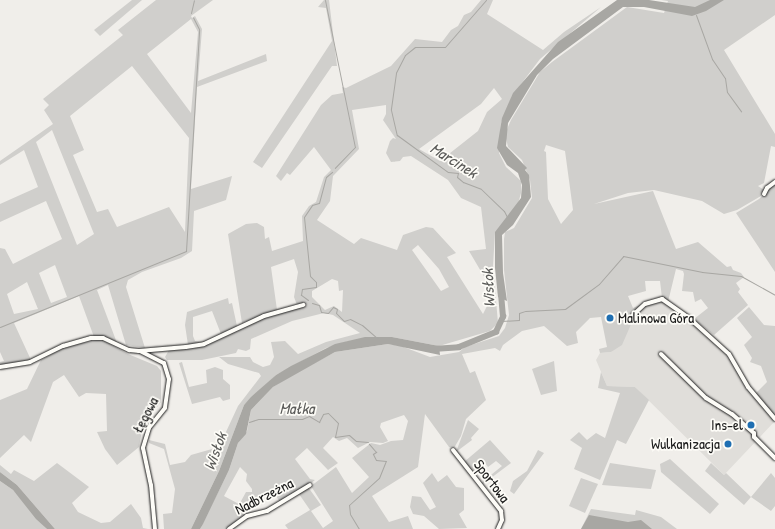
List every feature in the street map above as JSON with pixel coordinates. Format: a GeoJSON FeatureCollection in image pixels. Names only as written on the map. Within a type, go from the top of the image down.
{"type":"FeatureCollection","features":[{"type":"Feature","properties":{"kind":"street"},"geometry":{"type":"LineString","coordinates":[[764,194],[767,188],[775,182]]}},
{"type":"Feature","properties":{"kind":"street"},"geometry":{"type":"LineString","coordinates":[[633,315],[644,304],[662,299],[688,317],[729,354],[748,388],[775,419]]}},
{"type":"Feature","properties":{"kind":"street","name":"Łęgowa"},"geometry":{"type":"LineString","coordinates":[[0,367],[30,362],[63,346],[91,338],[102,338],[129,350],[139,351],[204,344],[264,316],[304,305]]}},
{"type":"Feature","properties":{"kind":"street","name":"Łęgowa"},"geometry":{"type":"LineString","coordinates":[[139,351],[164,363],[170,379],[165,408],[149,428],[143,448],[150,485],[155,529]]}},
{"type":"Feature","properties":{"kind":"street"},"geometry":{"type":"LineString","coordinates":[[661,354],[706,398],[732,414],[754,433],[754,437],[775,458]]}},
{"type":"Feature","properties":{"kind":"street","name":"Sportowa"},"geometry":{"type":"LineString","coordinates":[[453,450],[501,511],[502,520],[498,529]]}},
{"type":"Feature","properties":{"kind":"street","name":"Nadbrzeżna"},"geometry":{"type":"LineString","coordinates":[[229,529],[247,516],[267,511],[310,485]]}},
{"type":"Feature","properties":{"kind":"shaded area"},"geometry":{"type":"Polygon","coordinates":[[[132,0],[142,0],[100,36],[94,30],[132,0]]]}},
{"type":"Feature","properties":{"kind":"shaded area"},"geometry":{"type":"Polygon","coordinates":[[[156,0],[213,0],[191,16],[192,18],[195,16],[202,29],[198,81],[266,54],[267,61],[197,87],[191,189],[232,176],[226,200],[194,211],[192,251],[181,258],[142,272],[128,280],[126,287],[145,348],[126,345],[108,285],[97,290],[117,343],[94,337],[79,296],[14,323],[31,360],[0,366],[0,362],[4,361],[0,352],[0,248],[5,249],[13,264],[62,239],[46,201],[0,222],[0,204],[38,187],[24,150],[0,165],[0,161],[53,124],[44,110],[49,105],[43,99],[123,35],[118,30],[156,0]],[[191,19],[147,54],[191,113],[198,32],[191,19]],[[132,66],[70,116],[84,150],[73,155],[97,212],[108,209],[117,227],[169,207],[185,232],[189,138],[132,66]],[[52,130],[36,142],[77,245],[94,234],[52,130]],[[55,265],[39,273],[51,303],[67,297],[55,265]],[[27,282],[7,294],[14,314],[38,309],[27,282]]]}},
{"type":"Feature","properties":{"kind":"shaded area"},"geometry":{"type":"Polygon","coordinates":[[[324,0],[329,0],[337,66],[332,66],[262,168],[253,162],[332,41],[326,8],[318,7],[324,0]]]}},
{"type":"Feature","properties":{"kind":"shaded area"},"geometry":{"type":"Polygon","coordinates":[[[481,0],[493,0],[487,14],[543,50],[564,32],[601,7],[540,59],[512,96],[501,123],[499,153],[506,167],[521,181],[521,193],[518,204],[495,233],[493,266],[498,323],[490,331],[439,346],[392,337],[349,341],[326,348],[276,375],[244,405],[219,471],[191,529],[164,529],[163,514],[172,513],[175,489],[164,449],[149,443],[149,440],[165,444],[170,465],[185,462],[191,455],[219,447],[238,406],[261,376],[259,373],[228,364],[219,357],[250,357],[253,362],[263,367],[270,365],[274,357],[271,342],[285,341],[298,354],[326,342],[360,333],[333,315],[324,313],[292,321],[251,339],[250,349],[246,351],[238,349],[236,353],[202,360],[167,360],[165,357],[169,350],[188,348],[278,312],[306,305],[304,303],[297,305],[294,297],[298,272],[294,259],[271,267],[277,310],[242,323],[228,234],[246,224],[257,223],[264,227],[265,239],[269,237],[272,251],[303,241],[302,216],[309,206],[316,202],[324,177],[331,170],[314,147],[290,175],[287,173],[281,181],[276,176],[321,105],[332,95],[343,93],[342,87],[346,88],[391,66],[415,39],[442,42],[451,30],[458,26],[464,15],[471,12],[481,0]],[[494,88],[481,104],[419,149],[440,161],[478,131],[487,112],[502,99],[494,88]],[[386,105],[352,110],[359,149],[333,176],[330,201],[317,220],[354,244],[361,238],[397,250],[403,235],[426,227],[433,228],[456,253],[447,257],[483,314],[487,306],[489,285],[469,251],[486,249],[481,207],[461,198],[448,180],[411,156],[403,157],[400,161],[391,162],[386,153],[390,141],[393,138],[396,139],[383,120],[386,114],[386,105]],[[418,245],[412,250],[441,291],[449,287],[439,269],[418,245]],[[332,279],[312,291],[312,297],[325,310],[334,306],[342,312],[343,290],[339,291],[338,281],[332,279]]]}},
{"type":"Feature","properties":{"kind":"shaded area"},"geometry":{"type":"Polygon","coordinates":[[[617,0],[649,0],[695,7],[710,0],[724,0],[706,11],[692,16],[644,7],[623,7],[553,59],[537,75],[508,123],[506,146],[527,168],[525,170],[529,175],[531,197],[513,225],[502,235],[503,273],[507,301],[498,297],[495,268],[495,232],[521,198],[522,185],[518,173],[507,165],[497,148],[502,118],[513,93],[558,42],[617,0]]]}},
{"type":"Feature","properties":{"kind":"shaded area"},"geometry":{"type":"Polygon","coordinates":[[[661,0],[775,0],[775,15],[724,50],[775,134],[775,147],[771,146],[764,183],[758,186],[764,190],[761,196],[737,210],[724,214],[702,201],[654,190],[628,193],[594,204],[653,191],[676,249],[698,242],[727,267],[731,266],[733,270],[741,273],[744,277],[736,283],[740,289],[738,292],[748,305],[714,335],[694,319],[708,308],[701,299],[695,302],[693,292],[682,291],[684,274],[683,271],[676,269],[668,302],[662,298],[660,281],[645,281],[646,291],[628,296],[633,308],[642,304],[644,307],[632,322],[622,345],[611,352],[600,353],[599,349],[607,347],[601,317],[590,318],[576,332],[578,343],[567,346],[544,326],[522,331],[503,345],[500,351],[495,348],[462,354],[470,373],[475,371],[486,400],[466,419],[461,436],[454,448],[449,447],[425,414],[418,467],[372,496],[389,522],[408,516],[413,529],[288,529],[285,525],[310,510],[299,494],[308,487],[321,505],[311,511],[323,528],[333,521],[311,486],[336,467],[352,493],[369,477],[352,458],[371,443],[380,445],[391,441],[403,440],[408,421],[404,415],[381,423],[380,427],[388,441],[383,443],[370,442],[358,448],[347,438],[339,441],[333,437],[323,448],[338,463],[328,470],[307,448],[295,459],[310,479],[315,480],[298,493],[280,502],[274,493],[258,499],[251,503],[249,513],[227,529],[200,529],[229,470],[238,443],[247,431],[251,410],[273,387],[288,377],[335,352],[388,344],[401,346],[430,357],[459,352],[465,347],[499,336],[505,328],[509,315],[504,270],[505,232],[514,228],[532,198],[530,180],[522,160],[508,147],[505,134],[511,120],[540,72],[552,62],[627,7],[664,13],[668,1],[661,0]],[[546,145],[544,151],[546,152],[548,199],[561,224],[573,210],[565,151],[546,145]],[[240,467],[224,496],[237,503],[240,503],[246,492],[252,492],[252,489],[246,481],[247,474],[240,467]]]}},
{"type":"Feature","properties":{"kind":"shaded area"},"geometry":{"type":"Polygon","coordinates":[[[775,183],[775,272],[736,213],[759,199],[775,183]]]}},
{"type":"Feature","properties":{"kind":"shaded area"},"geometry":{"type":"Polygon","coordinates":[[[228,298],[229,304],[232,303],[237,326],[221,334],[212,311],[193,317],[193,336],[195,341],[203,342],[188,345],[185,325],[187,312],[228,298]]]}},
{"type":"Feature","properties":{"kind":"shaded area"},"geometry":{"type":"Polygon","coordinates":[[[663,300],[712,338],[730,358],[746,388],[775,421],[724,475],[635,387],[607,386],[596,360],[600,353],[611,352],[643,306],[663,300]]]}},
{"type":"Feature","properties":{"kind":"shaded area"},"geometry":{"type":"Polygon","coordinates":[[[749,307],[764,325],[775,326],[775,421],[755,394],[767,382],[761,366],[750,362],[752,358],[744,345],[752,337],[737,318],[749,307]]]}},
{"type":"Feature","properties":{"kind":"shaded area"},"geometry":{"type":"Polygon","coordinates":[[[365,337],[392,337],[439,346],[440,355],[388,344],[335,352],[273,387],[251,410],[246,434],[238,443],[229,470],[203,524],[200,529],[191,529],[219,471],[244,405],[251,397],[276,375],[291,366],[335,344],[365,337]]]}},
{"type":"Feature","properties":{"kind":"shaded area"},"geometry":{"type":"Polygon","coordinates":[[[101,339],[128,354],[157,366],[161,371],[161,402],[143,425],[139,447],[117,465],[105,449],[97,432],[107,431],[106,394],[86,393],[79,397],[64,375],[53,382],[31,442],[24,435],[0,458],[0,400],[27,389],[41,360],[64,347],[101,339]]]}},
{"type":"Feature","properties":{"kind":"shaded area"},"geometry":{"type":"Polygon","coordinates":[[[554,361],[557,391],[541,395],[532,369],[554,361]]]}},
{"type":"Feature","properties":{"kind":"shaded area"},"geometry":{"type":"Polygon","coordinates":[[[182,362],[189,387],[207,383],[206,370],[215,367],[223,370],[223,379],[230,385],[230,399],[223,401],[220,397],[192,404],[179,363],[182,362]]]}},
{"type":"Feature","properties":{"kind":"shaded area"},"geometry":{"type":"Polygon","coordinates":[[[601,372],[607,386],[635,387],[649,400],[626,444],[617,440],[600,480],[574,469],[582,448],[570,440],[579,432],[587,440],[596,433],[605,438],[620,393],[598,388],[601,372]]]}},
{"type":"Feature","properties":{"kind":"shaded area"},"geometry":{"type":"Polygon","coordinates":[[[468,420],[479,429],[471,438],[472,440],[456,452],[468,420]]]}},
{"type":"Feature","properties":{"kind":"shaded area"},"geometry":{"type":"Polygon","coordinates":[[[490,440],[511,463],[483,484],[481,483],[502,466],[496,461],[488,467],[485,463],[473,473],[464,462],[490,440]]]}},
{"type":"Feature","properties":{"kind":"shaded area"},"geometry":{"type":"Polygon","coordinates":[[[538,450],[544,453],[514,494],[510,491],[513,481],[527,471],[538,450]]]}},
{"type":"Feature","properties":{"kind":"shaded area"},"geometry":{"type":"Polygon","coordinates":[[[670,459],[719,504],[710,514],[661,472],[660,464],[670,459]]]}},
{"type":"Feature","properties":{"kind":"shaded area"},"geometry":{"type":"Polygon","coordinates":[[[57,463],[89,487],[72,503],[78,512],[101,523],[110,522],[131,504],[141,518],[143,528],[148,529],[55,529],[17,485],[0,472],[0,465],[11,474],[14,470],[34,481],[57,463]]]}},
{"type":"Feature","properties":{"kind":"shaded area"},"geometry":{"type":"Polygon","coordinates":[[[610,463],[656,470],[651,489],[602,485],[610,463]]]}},
{"type":"Feature","properties":{"kind":"shaded area"},"geometry":{"type":"Polygon","coordinates":[[[711,463],[724,475],[726,473],[751,497],[744,505],[705,471],[711,463]]]}},
{"type":"Feature","properties":{"kind":"shaded area"},"geometry":{"type":"Polygon","coordinates":[[[0,472],[17,485],[55,529],[47,529],[36,519],[13,490],[0,481],[0,472]]]}},
{"type":"Feature","properties":{"kind":"shaded area"},"geometry":{"type":"Polygon","coordinates":[[[432,473],[438,482],[447,475],[456,487],[464,488],[464,510],[459,514],[467,528],[439,529],[424,516],[413,514],[410,507],[412,496],[421,497],[430,510],[436,507],[423,483],[432,473]]]}},
{"type":"Feature","properties":{"kind":"shaded area"},"geometry":{"type":"Polygon","coordinates":[[[771,473],[775,478],[775,506],[771,511],[751,497],[771,473]]]}},
{"type":"Feature","properties":{"kind":"shaded area"},"geometry":{"type":"Polygon","coordinates":[[[581,478],[598,484],[585,513],[569,506],[581,478]]]}},
{"type":"Feature","properties":{"kind":"shaded area"},"geometry":{"type":"Polygon","coordinates":[[[0,481],[13,490],[47,529],[0,529],[0,481]]]}},
{"type":"Feature","properties":{"kind":"shaded area"},"geometry":{"type":"Polygon","coordinates":[[[591,509],[635,515],[636,510],[661,517],[677,529],[581,529],[591,509]]]}},
{"type":"Feature","properties":{"kind":"shaded area"},"geometry":{"type":"Polygon","coordinates":[[[589,515],[628,522],[641,520],[652,529],[581,529],[589,515]]]}},
{"type":"Feature","properties":{"kind":"waterway"},"geometry":{"type":"LineString","coordinates":[[191,13],[194,0]]}},
{"type":"Feature","properties":{"kind":"waterway"},"geometry":{"type":"LineString","coordinates":[[325,0],[355,147],[335,168]]}},
{"type":"Feature","properties":{"kind":"waterway","name":"Marcinek"},"geometry":{"type":"LineString","coordinates":[[486,0],[445,47],[415,47],[405,55],[396,73],[391,110],[397,135],[448,172],[458,173],[457,177],[463,182],[481,189],[504,211],[508,219]]}},
{"type":"Feature","properties":{"kind":"waterway"},"geometry":{"type":"LineString","coordinates":[[696,15],[712,59],[725,78],[727,92],[741,111]]}},
{"type":"Feature","properties":{"kind":"waterway"},"geometry":{"type":"LineString","coordinates":[[0,327],[186,251],[199,29],[193,17]]}},
{"type":"Feature","properties":{"kind":"waterway"},"geometry":{"type":"LineString","coordinates":[[308,300],[301,295],[302,289],[316,287],[316,282],[310,276],[304,217],[312,205],[319,203],[326,177],[332,172]]}},
{"type":"Feature","properties":{"kind":"waterway"},"geometry":{"type":"LineString","coordinates":[[501,321],[519,320],[519,313],[525,311],[565,309],[599,284],[623,256],[702,272],[741,276],[775,295]]}},
{"type":"Feature","properties":{"kind":"waterway","name":"Wisłok"},"geometry":{"type":"LineString","coordinates":[[433,349],[459,347],[496,332],[503,317],[501,293]]}},
{"type":"Feature","properties":{"kind":"waterway"},"geometry":{"type":"LineString","coordinates":[[312,303],[319,305],[321,312],[328,313],[333,307],[337,309],[336,313],[344,321],[350,319],[362,325],[377,338]]}},
{"type":"Feature","properties":{"kind":"waterway"},"geometry":{"type":"LineString","coordinates":[[775,332],[775,353]]}},
{"type":"Feature","properties":{"kind":"waterway","name":"Małka"},"geometry":{"type":"LineString","coordinates":[[249,422],[258,419],[302,419],[309,416],[319,422],[323,414],[328,413],[338,423],[335,437],[349,435],[356,441],[368,442]]}},
{"type":"Feature","properties":{"kind":"waterway","name":"Małka"},"geometry":{"type":"LineString","coordinates":[[359,529],[350,514],[349,505],[379,478],[386,461],[376,460],[373,454],[376,452],[369,444]]}},
{"type":"Feature","properties":{"kind":"place","name":"Malinowa Góra"},"geometry":{"type":"Point","coordinates":[610,318]}},
{"type":"Feature","properties":{"kind":"place","name":"Ins-el"},"geometry":{"type":"Point","coordinates":[751,425]}},
{"type":"Feature","properties":{"kind":"place","name":"Wulkanizacja"},"geometry":{"type":"Point","coordinates":[728,444]}}]}
